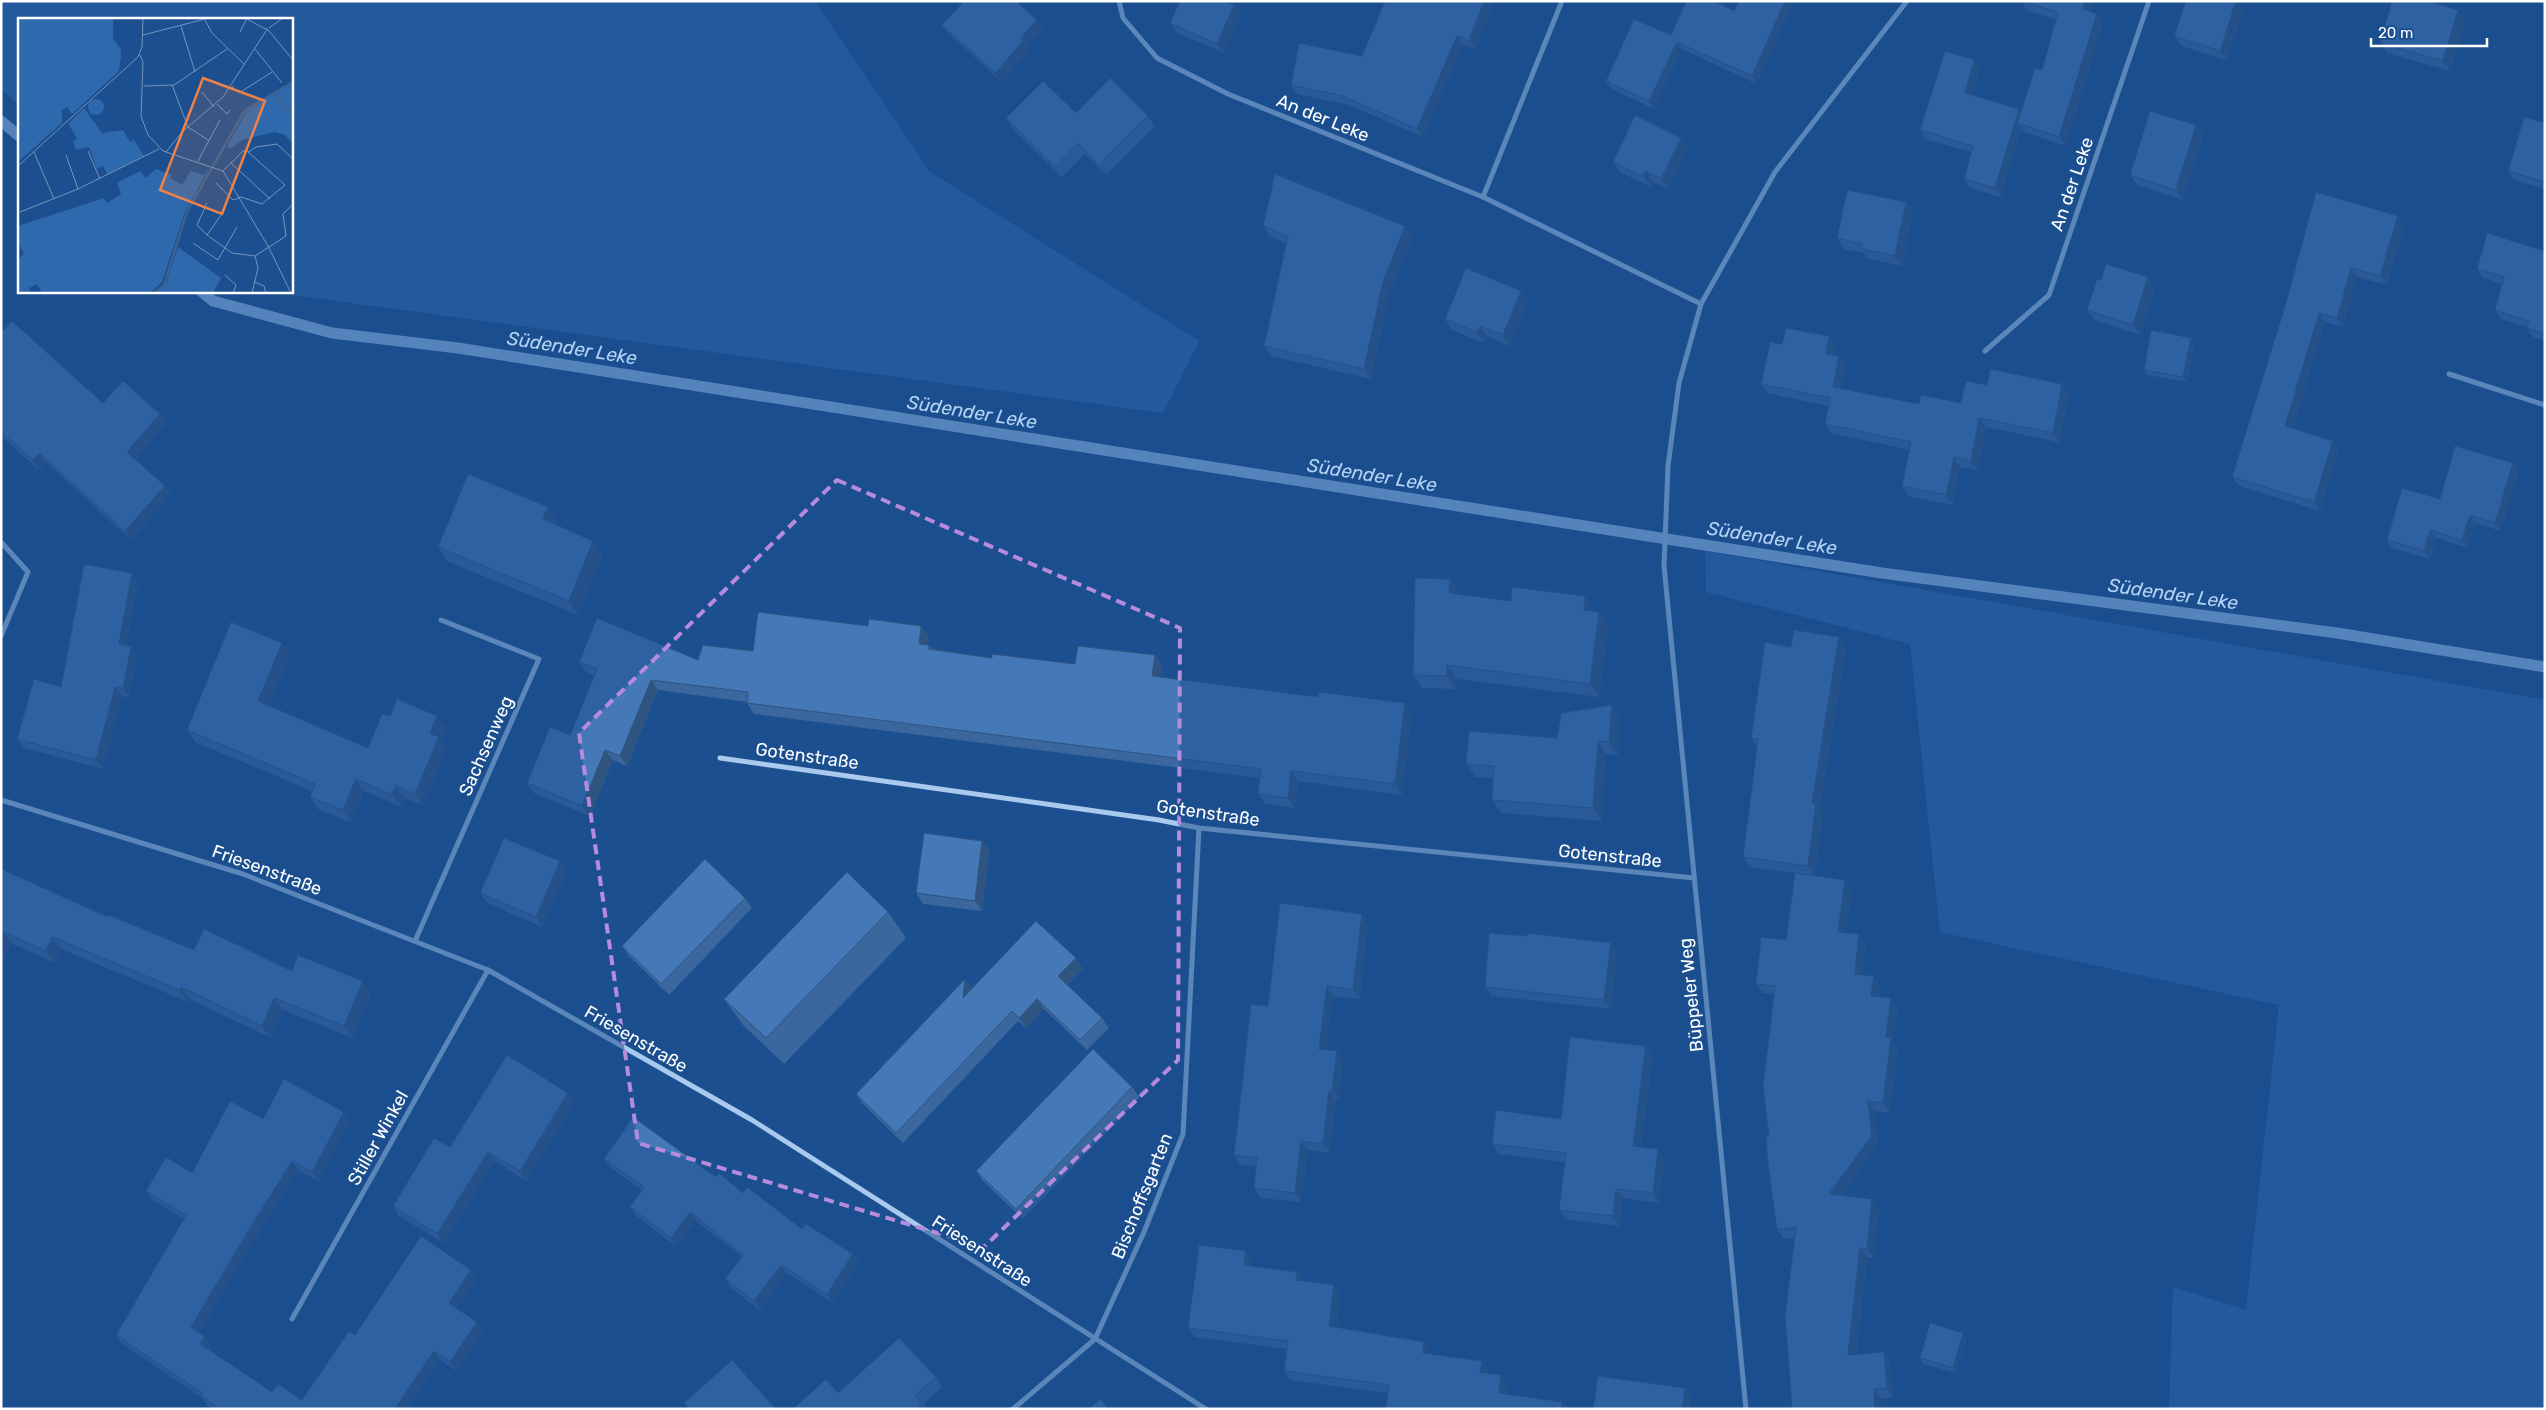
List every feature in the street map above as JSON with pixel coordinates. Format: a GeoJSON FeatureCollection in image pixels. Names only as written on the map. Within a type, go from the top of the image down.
{"type":"FeatureCollection","features":[{"type":"Feature","properties":{"kind":"street","name":"An der Leke"},"geometry":{"type":"LineString","coordinates":[[1119,1],[1123,18],[1157,58],[1228,94],[1483,197],[1700,304]]}},
{"type":"Feature","properties":{"kind":"street"},"geometry":{"type":"LineString","coordinates":[[1483,197],[1562,1]]}},
{"type":"Feature","properties":{"kind":"street","name":"Büppeler Weg"},"geometry":{"type":"LineString","coordinates":[[1746,1409],[1664,566],[1666,498],[1679,383],[1700,304],[1775,172],[1907,1]]}},
{"type":"Feature","properties":{"kind":"street","name":"An der Leke"},"geometry":{"type":"LineString","coordinates":[[1984,351],[2049,295],[2148,1]]}},
{"type":"Feature","properties":{"kind":"street"},"geometry":{"type":"LineString","coordinates":[[2449,374],[2545,405]]}},
{"type":"Feature","properties":{"kind":"street"},"geometry":{"type":"LineString","coordinates":[[1,542],[28,572],[1,636]]}},
{"type":"Feature","properties":{"kind":"street","name":"Sachsenweg"},"geometry":{"type":"LineString","coordinates":[[415,941],[539,659],[441,620]]}},
{"type":"Feature","properties":{"kind":"street","name":"Gotenstraße"},"geometry":{"type":"LineString","coordinates":[[720,758],[1159,820],[1199,828],[1694,878]]}},
{"type":"Feature","properties":{"kind":"street","name":"Friesenstraße"},"geometry":{"type":"LineString","coordinates":[[1,800],[243,874],[488,970],[752,1120],[1206,1409]]}},
{"type":"Feature","properties":{"kind":"street","name":"Bischoffsgarten"},"geometry":{"type":"LineString","coordinates":[[1013,1409],[1095,1339],[1144,1232],[1183,1134],[1199,828]]}},
{"type":"Feature","properties":{"kind":"street","name":"Stiller Winkel"},"geometry":{"type":"LineString","coordinates":[[292,1319],[488,970]]}},
{"type":"Feature","properties":{"kind":"highlighted area"},"geometry":{"type":"Polygon","coordinates":[[[837,480],[1180,628],[1178,1060],[984,1247],[638,1143],[579,733],[837,480]]]}},
{"type":"Feature","properties":{"kind":"shaded area"},"geometry":{"type":"Polygon","coordinates":[[[1,1],[815,1],[930,172],[1199,341],[1163,413],[270,292],[292,292],[292,18],[18,18],[18,104],[1,89],[1,1]]]}},
{"type":"Feature","properties":{"kind":"shaded area"},"geometry":{"type":"Polygon","coordinates":[[[1705,551],[2545,700],[2545,1409],[2169,1409],[2173,1287],[2246,1310],[2279,1005],[1940,932],[1910,644],[1706,592],[1705,551]]]}},
{"type":"Feature","properties":{"kind":"building"},"geometry":{"type":"Polygon","coordinates":[[[964,1],[1016,1],[1037,20],[1021,38],[1024,40],[995,73],[942,25],[964,1]]]}},
{"type":"Feature","properties":{"kind":"building"},"geometry":{"type":"Polygon","coordinates":[[[1180,1],[1225,1],[1234,5],[1217,44],[1170,23],[1180,1]]]}},
{"type":"Feature","properties":{"kind":"building"},"geometry":{"type":"Polygon","coordinates":[[[1385,1],[1484,1],[1469,41],[1457,36],[1417,129],[1343,96],[1291,85],[1299,43],[1362,56],[1385,1]]]}},
{"type":"Feature","properties":{"kind":"building"},"geometry":{"type":"Polygon","coordinates":[[[1686,1],[1714,1],[1734,11],[1739,1],[1785,1],[1752,76],[1677,42],[1649,101],[1606,81],[1634,19],[1671,35],[1686,1]]]}},
{"type":"Feature","properties":{"kind":"building"},"geometry":{"type":"Polygon","coordinates":[[[2021,1],[2085,1],[2083,9],[2097,14],[2059,137],[2017,123],[2035,68],[2042,70],[2058,12],[2021,1]]]}},
{"type":"Feature","properties":{"kind":"building"},"geometry":{"type":"Polygon","coordinates":[[[2186,1],[2236,1],[2220,51],[2174,36],[2186,1]]]}},
{"type":"Feature","properties":{"kind":"building"},"geometry":{"type":"Polygon","coordinates":[[[2392,1],[2429,1],[2458,10],[2443,61],[2380,43],[2392,1]]]}},
{"type":"Feature","properties":{"kind":"building"},"geometry":{"type":"Polygon","coordinates":[[[1945,51],[1974,60],[1965,93],[2019,109],[1995,188],[1964,179],[1973,146],[1920,130],[1945,51]]]}},
{"type":"Feature","properties":{"kind":"building"},"geometry":{"type":"Polygon","coordinates":[[[1110,78],[1148,116],[1099,165],[1078,143],[1055,167],[1006,118],[1043,81],[1076,113],[1110,78]]]}},
{"type":"Feature","properties":{"kind":"building"},"geometry":{"type":"Polygon","coordinates":[[[2150,111],[2196,125],[2176,190],[2130,175],[2150,111]]]}},
{"type":"Feature","properties":{"kind":"building"},"geometry":{"type":"Polygon","coordinates":[[[1635,115],[1681,138],[1661,179],[1646,171],[1643,176],[1613,162],[1635,115]]]}},
{"type":"Feature","properties":{"kind":"building"},"geometry":{"type":"Polygon","coordinates":[[[2524,117],[2545,123],[2545,182],[2508,171],[2524,117]]]}},
{"type":"Feature","properties":{"kind":"building"},"geometry":{"type":"Polygon","coordinates":[[[1275,174],[1405,226],[1383,282],[1364,369],[1264,346],[1288,236],[1263,226],[1275,174]]]}},
{"type":"Feature","properties":{"kind":"building"},"geometry":{"type":"Polygon","coordinates":[[[1847,190],[1906,202],[1895,256],[1862,249],[1862,244],[1837,238],[1847,190]]]}},
{"type":"Feature","properties":{"kind":"building"},"geometry":{"type":"Polygon","coordinates":[[[2316,192],[2398,216],[2380,276],[2351,268],[2337,318],[2319,313],[2285,426],[2333,441],[2314,502],[2232,477],[2286,303],[2316,192]]]}},
{"type":"Feature","properties":{"kind":"building"},"geometry":{"type":"Polygon","coordinates":[[[2487,233],[2545,251],[2545,334],[2527,328],[2529,321],[2495,310],[2504,277],[2477,269],[2487,233]]]}},
{"type":"Feature","properties":{"kind":"building"},"geometry":{"type":"Polygon","coordinates":[[[2106,264],[2148,277],[2133,325],[2087,310],[2097,279],[2101,280],[2106,264]]]}},
{"type":"Feature","properties":{"kind":"building"},"geometry":{"type":"Polygon","coordinates":[[[1466,268],[1521,291],[1503,335],[1480,326],[1477,332],[1445,319],[1466,268]]]}},
{"type":"Feature","properties":{"kind":"building"},"geometry":{"type":"Polygon","coordinates":[[[12,321],[103,403],[123,381],[160,414],[127,452],[165,486],[125,531],[39,453],[33,460],[1,432],[1,333],[12,321]]]}},
{"type":"Feature","properties":{"kind":"building"},"geometry":{"type":"Polygon","coordinates":[[[1786,328],[1829,336],[1826,354],[1839,356],[1833,387],[1919,404],[1921,395],[1961,403],[1966,381],[1987,385],[1990,369],[2062,384],[2053,433],[1979,418],[1971,461],[1954,457],[1946,495],[1902,486],[1911,442],[1825,424],[1830,398],[1761,384],[1770,342],[1782,344],[1786,328]]]}},
{"type":"Feature","properties":{"kind":"building"},"geometry":{"type":"Polygon","coordinates":[[[2151,330],[2191,338],[2183,377],[2144,370],[2151,330]]]}},
{"type":"Feature","properties":{"kind":"building"},"geometry":{"type":"Polygon","coordinates":[[[2455,446],[2513,463],[2495,523],[2470,515],[2462,540],[2430,530],[2424,551],[2387,540],[2402,488],[2440,499],[2455,446]]]}},
{"type":"Feature","properties":{"kind":"building"},"geometry":{"type":"Polygon","coordinates":[[[468,474],[548,507],[543,519],[593,541],[569,601],[438,547],[468,474]]]}},
{"type":"Feature","properties":{"kind":"building"},"geometry":{"type":"Polygon","coordinates":[[[84,564],[132,573],[119,644],[131,647],[123,688],[115,687],[96,760],[17,739],[34,679],[61,687],[84,564]]]}},
{"type":"Feature","properties":{"kind":"building"},"geometry":{"type":"Polygon","coordinates":[[[1415,578],[1450,579],[1449,593],[1511,601],[1512,587],[1585,596],[1584,610],[1599,612],[1590,684],[1447,665],[1447,676],[1413,675],[1415,578]]]}},
{"type":"Feature","properties":{"kind":"building"},"geometry":{"type":"Polygon","coordinates":[[[758,612],[868,626],[869,619],[921,626],[919,644],[929,645],[928,649],[992,658],[992,654],[1075,664],[1078,646],[1155,655],[1152,676],[1318,697],[1319,692],[1405,703],[1395,784],[1291,771],[1288,798],[1258,794],[1261,769],[747,703],[748,692],[651,680],[620,756],[605,750],[582,806],[527,783],[550,727],[570,735],[597,669],[579,662],[597,618],[698,660],[703,645],[753,651],[758,612]]]}},
{"type":"Feature","properties":{"kind":"building"},"geometry":{"type":"Polygon","coordinates":[[[231,622],[282,643],[258,701],[368,748],[382,714],[390,716],[397,699],[437,716],[430,733],[439,737],[415,794],[396,786],[392,795],[356,779],[343,810],[310,797],[315,784],[187,730],[231,622]]]}},
{"type":"Feature","properties":{"kind":"building"},"geometry":{"type":"Polygon","coordinates":[[[1794,630],[1839,637],[1812,803],[1816,804],[1808,866],[1743,857],[1758,739],[1751,738],[1765,642],[1791,647],[1794,630]]]}},
{"type":"Feature","properties":{"kind":"building"},"geometry":{"type":"Polygon","coordinates":[[[1612,705],[1609,742],[1598,741],[1593,808],[1492,800],[1494,766],[1466,764],[1469,731],[1557,738],[1561,713],[1612,705]]]}},
{"type":"Feature","properties":{"kind":"building"},"geometry":{"type":"Polygon","coordinates":[[[924,833],[982,841],[975,901],[916,893],[924,833]]]}},
{"type":"Feature","properties":{"kind":"building"},"geometry":{"type":"Polygon","coordinates":[[[504,838],[560,861],[536,917],[480,893],[504,838]]]}},
{"type":"Feature","properties":{"kind":"building"},"geometry":{"type":"Polygon","coordinates":[[[705,859],[745,898],[661,984],[622,946],[705,859]]]}},
{"type":"Feature","properties":{"kind":"building"},"geometry":{"type":"Polygon","coordinates":[[[1,869],[108,917],[109,915],[194,950],[204,929],[292,971],[298,955],[363,981],[344,1026],[274,998],[262,1026],[181,987],[180,990],[52,937],[46,951],[2,931],[1,933],[1,869]]]}},
{"type":"Feature","properties":{"kind":"building"},"geometry":{"type":"Polygon","coordinates":[[[847,872],[888,912],[766,1038],[724,999],[847,872]]]}},
{"type":"Feature","properties":{"kind":"building"},"geometry":{"type":"Polygon","coordinates":[[[1795,873],[1845,880],[1838,932],[1859,934],[1855,974],[1874,976],[1871,996],[1891,998],[1886,1037],[1891,1038],[1883,1103],[1868,1101],[1872,1136],[1829,1194],[1872,1199],[1867,1249],[1860,1248],[1848,1355],[1884,1352],[1887,1388],[1874,1389],[1875,1409],[1792,1409],[1785,1315],[1796,1227],[1777,1230],[1768,1164],[1766,1137],[1769,1136],[1763,1086],[1775,986],[1756,984],[1761,937],[1786,940],[1795,873]]]}},
{"type":"Feature","properties":{"kind":"building"},"geometry":{"type":"Polygon","coordinates":[[[1280,903],[1362,914],[1353,990],[1327,986],[1319,1049],[1337,1051],[1332,1091],[1329,1091],[1323,1144],[1301,1141],[1295,1193],[1254,1188],[1257,1158],[1234,1155],[1251,1004],[1268,1006],[1280,903]]]}},
{"type":"Feature","properties":{"kind":"building"},"geometry":{"type":"Polygon","coordinates":[[[1036,921],[1076,958],[1058,976],[1102,1018],[1080,1040],[1037,999],[1019,1018],[1012,1011],[896,1133],[856,1094],[965,979],[963,998],[1036,921]]]}},
{"type":"Feature","properties":{"kind":"building"},"geometry":{"type":"Polygon","coordinates":[[[1489,933],[1527,936],[1527,933],[1611,943],[1604,1000],[1485,987],[1489,933]]]}},
{"type":"Feature","properties":{"kind":"building"},"geometry":{"type":"Polygon","coordinates":[[[1570,1037],[1646,1046],[1633,1146],[1658,1149],[1653,1193],[1616,1189],[1613,1216],[1559,1210],[1566,1153],[1492,1144],[1496,1110],[1561,1119],[1570,1037]]]}},
{"type":"Feature","properties":{"kind":"building"},"geometry":{"type":"Polygon","coordinates":[[[1093,1049],[1132,1087],[1016,1209],[976,1171],[1093,1049]]]}},
{"type":"Feature","properties":{"kind":"building"},"geometry":{"type":"Polygon","coordinates":[[[507,1055],[568,1093],[520,1171],[488,1152],[437,1234],[393,1206],[434,1138],[450,1147],[507,1055]]]}},
{"type":"Feature","properties":{"kind":"building"},"geometry":{"type":"Polygon","coordinates":[[[284,1079],[344,1112],[312,1172],[292,1161],[191,1327],[205,1337],[200,1344],[272,1392],[278,1384],[302,1400],[349,1331],[355,1335],[421,1236],[471,1270],[449,1303],[477,1322],[450,1362],[434,1351],[395,1409],[220,1409],[201,1396],[203,1393],[116,1335],[186,1215],[146,1191],[166,1157],[192,1173],[230,1101],[263,1119],[284,1079]]]}},
{"type":"Feature","properties":{"kind":"building"},"geometry":{"type":"Polygon","coordinates":[[[633,1117],[716,1177],[719,1173],[743,1193],[747,1187],[802,1229],[806,1224],[853,1254],[827,1294],[781,1265],[754,1301],[725,1279],[743,1255],[690,1212],[671,1238],[630,1207],[644,1187],[604,1159],[633,1117]]]}},
{"type":"Feature","properties":{"kind":"building"},"geometry":{"type":"Polygon","coordinates":[[[1199,1245],[1246,1251],[1244,1265],[1297,1272],[1296,1280],[1334,1285],[1329,1326],[1424,1342],[1423,1353],[1482,1361],[1480,1372],[1501,1375],[1499,1393],[1562,1402],[1561,1409],[1386,1409],[1389,1385],[1284,1371],[1288,1341],[1188,1328],[1199,1245]]]}},
{"type":"Feature","properties":{"kind":"building"},"geometry":{"type":"Polygon","coordinates":[[[1930,1323],[1963,1333],[1953,1368],[1920,1358],[1930,1323]]]}},
{"type":"Feature","properties":{"kind":"building"},"geometry":{"type":"Polygon","coordinates":[[[899,1338],[936,1377],[915,1396],[922,1403],[916,1409],[793,1409],[826,1379],[838,1393],[899,1338]]]}},
{"type":"Feature","properties":{"kind":"building"},"geometry":{"type":"Polygon","coordinates":[[[732,1360],[776,1409],[689,1409],[684,1403],[732,1360]]]}},
{"type":"Feature","properties":{"kind":"building"},"geometry":{"type":"Polygon","coordinates":[[[1598,1376],[1685,1388],[1682,1409],[1593,1409],[1598,1376]]]}},
{"type":"Feature","properties":{"kind":"building"},"geometry":{"type":"Polygon","coordinates":[[[1100,1399],[1109,1409],[1089,1409],[1100,1399]]]}},
{"type":"Feature","properties":{"kind":"waterway","name":"Südender Leke"},"geometry":{"type":"LineString","coordinates":[[1,121],[18,135]]}},
{"type":"Feature","properties":{"kind":"waterway","name":"Südender Leke"},"geometry":{"type":"LineString","coordinates":[[202,292],[213,301],[332,333],[458,348],[1882,573],[2337,633],[2545,667]]}}]}
